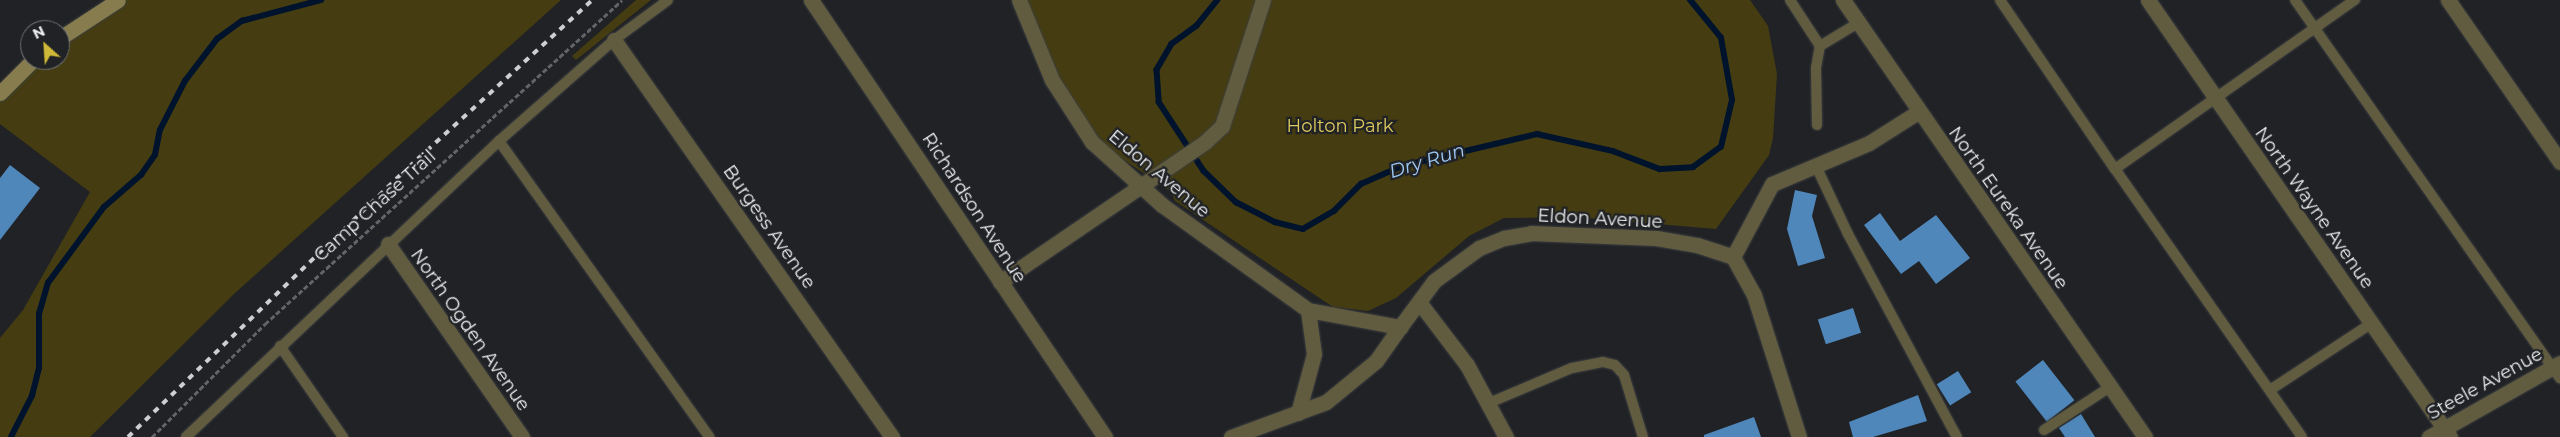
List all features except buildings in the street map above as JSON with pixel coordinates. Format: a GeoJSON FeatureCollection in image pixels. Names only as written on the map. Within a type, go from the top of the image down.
{"type":"FeatureCollection","features":[{"type":"Feature","properties":{"kind":"street"},"geometry":{"type":"LineString","coordinates":[[70,31],[118,0]]}},
{"type":"Feature","properties":{"kind":"street","name":"Richardson Avenue"},"geometry":{"type":"LineString","coordinates":[[811,0],[1105,437]]}},
{"type":"Feature","properties":{"kind":"street","name":"Eldon Avenue"},"geometry":{"type":"LineString","coordinates":[[1019,0],[1052,80],[1074,120],[1092,142],[1137,185],[1262,280],[1308,310],[1400,327],[1434,281],[1478,248],[1531,234],[1656,238],[1697,245],[1733,257]]}},
{"type":"Feature","properties":{"kind":"street"},"geometry":{"type":"LineString","coordinates":[[1000,282],[1137,185],[1205,142],[1222,126],[1232,105],[1263,0]]}},
{"type":"Feature","properties":{"kind":"street","name":"North Eureka Avenue"},"geometry":{"type":"LineString","coordinates":[[1842,0],[2145,437]]}},
{"type":"Feature","properties":{"kind":"street","name":"North Wayne Avenue"},"geometry":{"type":"LineString","coordinates":[[2148,0],[2447,433]]}},
{"type":"Feature","properties":{"kind":"street"},"geometry":{"type":"LineString","coordinates":[[2448,0],[2560,162]]}},
{"type":"Feature","properties":{"kind":"street","name":"Burgess Avenue"},"geometry":{"type":"LineString","coordinates":[[614,40],[892,437]]}},
{"type":"Feature","properties":{"kind":"street"},"geometry":{"type":"LineString","coordinates":[[0,93],[23,70]]}},
{"type":"Feature","properties":{"kind":"street"},"geometry":{"type":"LineString","coordinates":[[1799,437],[1768,333],[1733,257],[1772,184],[1869,143],[1918,112]]}},
{"type":"Feature","properties":{"kind":"street","name":"North Ogden Avenue"},"geometry":{"type":"LineString","coordinates":[[388,244],[522,437]]}},
{"type":"Feature","properties":{"kind":"street"},"geometry":{"type":"LineString","coordinates":[[1419,302],[1489,403],[1506,437]]}},
{"type":"Feature","properties":{"kind":"street"},"geometry":{"type":"LineString","coordinates":[[1298,413],[1314,354],[1308,310]]}},
{"type":"Feature","properties":{"kind":"street"},"geometry":{"type":"LineString","coordinates":[[1231,437],[1326,402],[1353,383],[1376,361],[1400,327]]}},
{"type":"Feature","properties":{"kind":"street","name":"Steele Avenue"},"geometry":{"type":"LineString","coordinates":[[2429,437],[2447,433],[2558,370]]}},
{"type":"Feature","properties":{"kind":"lane"},"geometry":{"type":"LineString","coordinates":[[186,437],[280,346],[499,141],[614,40],[668,0]]}},
{"type":"Feature","properties":{"kind":"lane"},"geometry":{"type":"LineString","coordinates":[[1790,0],[1820,46],[1816,68],[1817,125]]}},
{"type":"Feature","properties":{"kind":"lane"},"geometry":{"type":"LineString","coordinates":[[2000,0],[2302,437]]}},
{"type":"Feature","properties":{"kind":"lane"},"geometry":{"type":"LineString","coordinates":[[2295,0],[2313,29],[2558,370]]}},
{"type":"Feature","properties":{"kind":"lane"},"geometry":{"type":"LineString","coordinates":[[2115,169],[2214,96],[2355,0]]}},
{"type":"Feature","properties":{"kind":"lane"},"geometry":{"type":"LineString","coordinates":[[1820,46],[1858,23]]}},
{"type":"Feature","properties":{"kind":"lane"},"geometry":{"type":"LineString","coordinates":[[499,141],[709,437]]}},
{"type":"Feature","properties":{"kind":"lane"},"geometry":{"type":"LineString","coordinates":[[1816,166],[1848,234],[1957,437]]}},
{"type":"Feature","properties":{"kind":"lane"},"geometry":{"type":"LineString","coordinates":[[2270,390],[2372,323]]}},
{"type":"Feature","properties":{"kind":"lane"},"geometry":{"type":"LineString","coordinates":[[280,346],[343,437]]}},
{"type":"Feature","properties":{"kind":"lane"},"geometry":{"type":"LineString","coordinates":[[1489,403],[1572,368],[1603,362],[1615,365],[1624,375],[1643,437]]}},
{"type":"Feature","properties":{"kind":"lane"},"geometry":{"type":"LineString","coordinates":[[2044,430],[2110,387]]}},
{"type":"Feature","properties":{"kind":"path","name":"Camp Chase Trail"},"geometry":{"type":"LineString","coordinates":[[152,437],[265,324],[622,0]]}},
{"type":"Feature","properties":{"kind":"green space"},"geometry":{"type":"Polygon","coordinates":[[[118,0],[561,0],[235,293],[90,437],[0,437],[0,338],[23,310],[90,192],[0,124],[0,93],[23,70],[70,70],[70,31],[118,0]]]}},
{"type":"Feature","properties":{"kind":"green space"},"geometry":{"type":"Polygon","coordinates":[[[636,0],[651,0],[576,60],[572,56],[636,0]]]}},
{"type":"Feature","properties":{"kind":"green space","name":"Holton Park"},"geometry":{"type":"Polygon","coordinates":[[[1027,0],[1750,0],[1768,26],[1777,74],[1773,138],[1769,155],[1716,229],[1576,217],[1504,218],[1469,236],[1396,298],[1368,311],[1333,307],[1175,201],[1170,191],[1108,149],[1068,97],[1027,0]]]}},
{"type":"Feature","properties":{"kind":"waterway"},"geometry":{"type":"LineString","coordinates":[[11,437],[32,396],[39,368],[39,314],[48,283],[104,207],[141,175],[155,155],[160,130],[185,81],[217,39],[242,21],[321,0]]}},
{"type":"Feature","properties":{"kind":"waterway","name":"Dry Run"},"geometry":{"type":"LineString","coordinates":[[1218,0],[1197,26],[1172,44],[1157,70],[1159,102],[1204,171],[1236,202],[1275,222],[1303,229],[1334,211],[1361,184],[1402,166],[1537,134],[1613,151],[1660,169],[1693,167],[1721,147],[1732,100],[1721,38],[1690,0]]}},
{"type":"Feature","properties":{"kind":"railway"},"geometry":{"type":"LineString","coordinates":[[128,437],[400,175],[592,0]]}}]}
